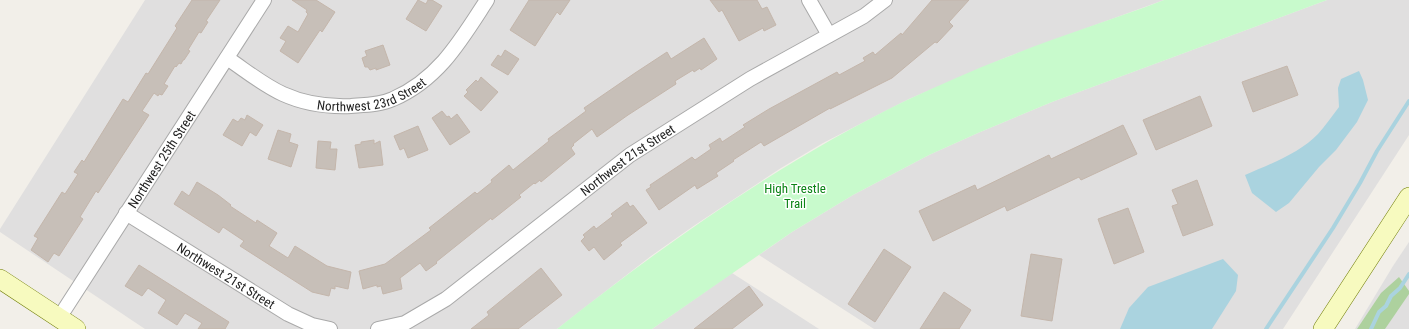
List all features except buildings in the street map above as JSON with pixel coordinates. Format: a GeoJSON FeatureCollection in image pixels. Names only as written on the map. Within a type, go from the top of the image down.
{"type":"FeatureCollection","features":[{"type":"Feature","properties":{"kind":"main road"},"geometry":{"type":"LineString","coordinates":[[1323,329],[1409,197]]}},
{"type":"Feature","properties":{"kind":"main road"},"geometry":{"type":"LineString","coordinates":[[0,279],[76,329]]}},
{"type":"Feature","properties":{"kind":"street","name":"Northwest 25th Street"},"geometry":{"type":"LineString","coordinates":[[59,318],[264,0]]}},
{"type":"Feature","properties":{"kind":"street","name":"Northwest 23rd Street"},"geometry":{"type":"LineString","coordinates":[[227,58],[282,94],[315,105],[335,107],[370,105],[392,100],[412,89],[442,65],[456,48],[487,0]]}},
{"type":"Feature","properties":{"kind":"street"},"geometry":{"type":"LineString","coordinates":[[809,0],[829,35]]}},
{"type":"Feature","properties":{"kind":"street","name":"Northwest 21st Street"},"geometry":{"type":"LineString","coordinates":[[378,329],[405,323],[446,299],[630,155],[750,79],[864,16],[885,0]]}},
{"type":"Feature","properties":{"kind":"street","name":"Northwest 21st Street"},"geometry":{"type":"LineString","coordinates":[[126,213],[288,314],[312,325],[330,329]]}},
{"type":"Feature","properties":{"kind":"shaded area"},"geometry":{"type":"Polygon","coordinates":[[[145,0],[1164,0],[1007,57],[909,99],[823,143],[781,168],[695,225],[651,256],[557,329],[145,329],[0,232],[0,229],[145,0]]]}},
{"type":"Feature","properties":{"kind":"shaded area"},"geometry":{"type":"Polygon","coordinates":[[[1327,0],[1409,0],[1409,135],[1283,329],[874,329],[759,255],[792,232],[853,195],[929,155],[978,133],[1052,102],[1327,0]]]}},
{"type":"Feature","properties":{"kind":"shaded area"},"geometry":{"type":"Polygon","coordinates":[[[1409,242],[1409,329],[1355,329],[1393,266],[1409,242]]]}},
{"type":"Feature","properties":{"kind":"shaded area"},"geometry":{"type":"Polygon","coordinates":[[[732,273],[819,329],[652,329],[732,273]]]}},
{"type":"Feature","properties":{"kind":"green space","name":"High Trestle Trail"},"geometry":{"type":"Polygon","coordinates":[[[1164,0],[1327,0],[1052,102],[929,155],[853,195],[792,232],[652,329],[557,329],[640,265],[726,205],[769,177],[860,124],[907,100],[982,67],[1046,42],[1164,0]]]}},
{"type":"Feature","properties":{"kind":"green space"},"geometry":{"type":"Polygon","coordinates":[[[1399,277],[1409,291],[1409,294],[1385,329],[1357,329],[1381,293],[1399,277]]]}},
{"type":"Feature","properties":{"kind":"water"},"geometry":{"type":"Polygon","coordinates":[[[1359,71],[1368,100],[1357,122],[1336,150],[1319,167],[1289,203],[1276,212],[1252,193],[1245,175],[1293,153],[1311,141],[1321,131],[1339,107],[1338,88],[1341,79],[1359,71]]]}},
{"type":"Feature","properties":{"kind":"water"},"geometry":{"type":"Polygon","coordinates":[[[1223,259],[1238,275],[1236,291],[1212,329],[1120,329],[1129,308],[1148,287],[1223,259]]]}},
{"type":"Feature","properties":{"kind":"waterway"},"geometry":{"type":"LineString","coordinates":[[1266,329],[1333,228],[1377,151],[1409,101]]}},
{"type":"Feature","properties":{"kind":"waterway"},"geometry":{"type":"LineString","coordinates":[[1371,329],[1379,312],[1386,306],[1391,296],[1400,288],[1409,274]]}}]}
